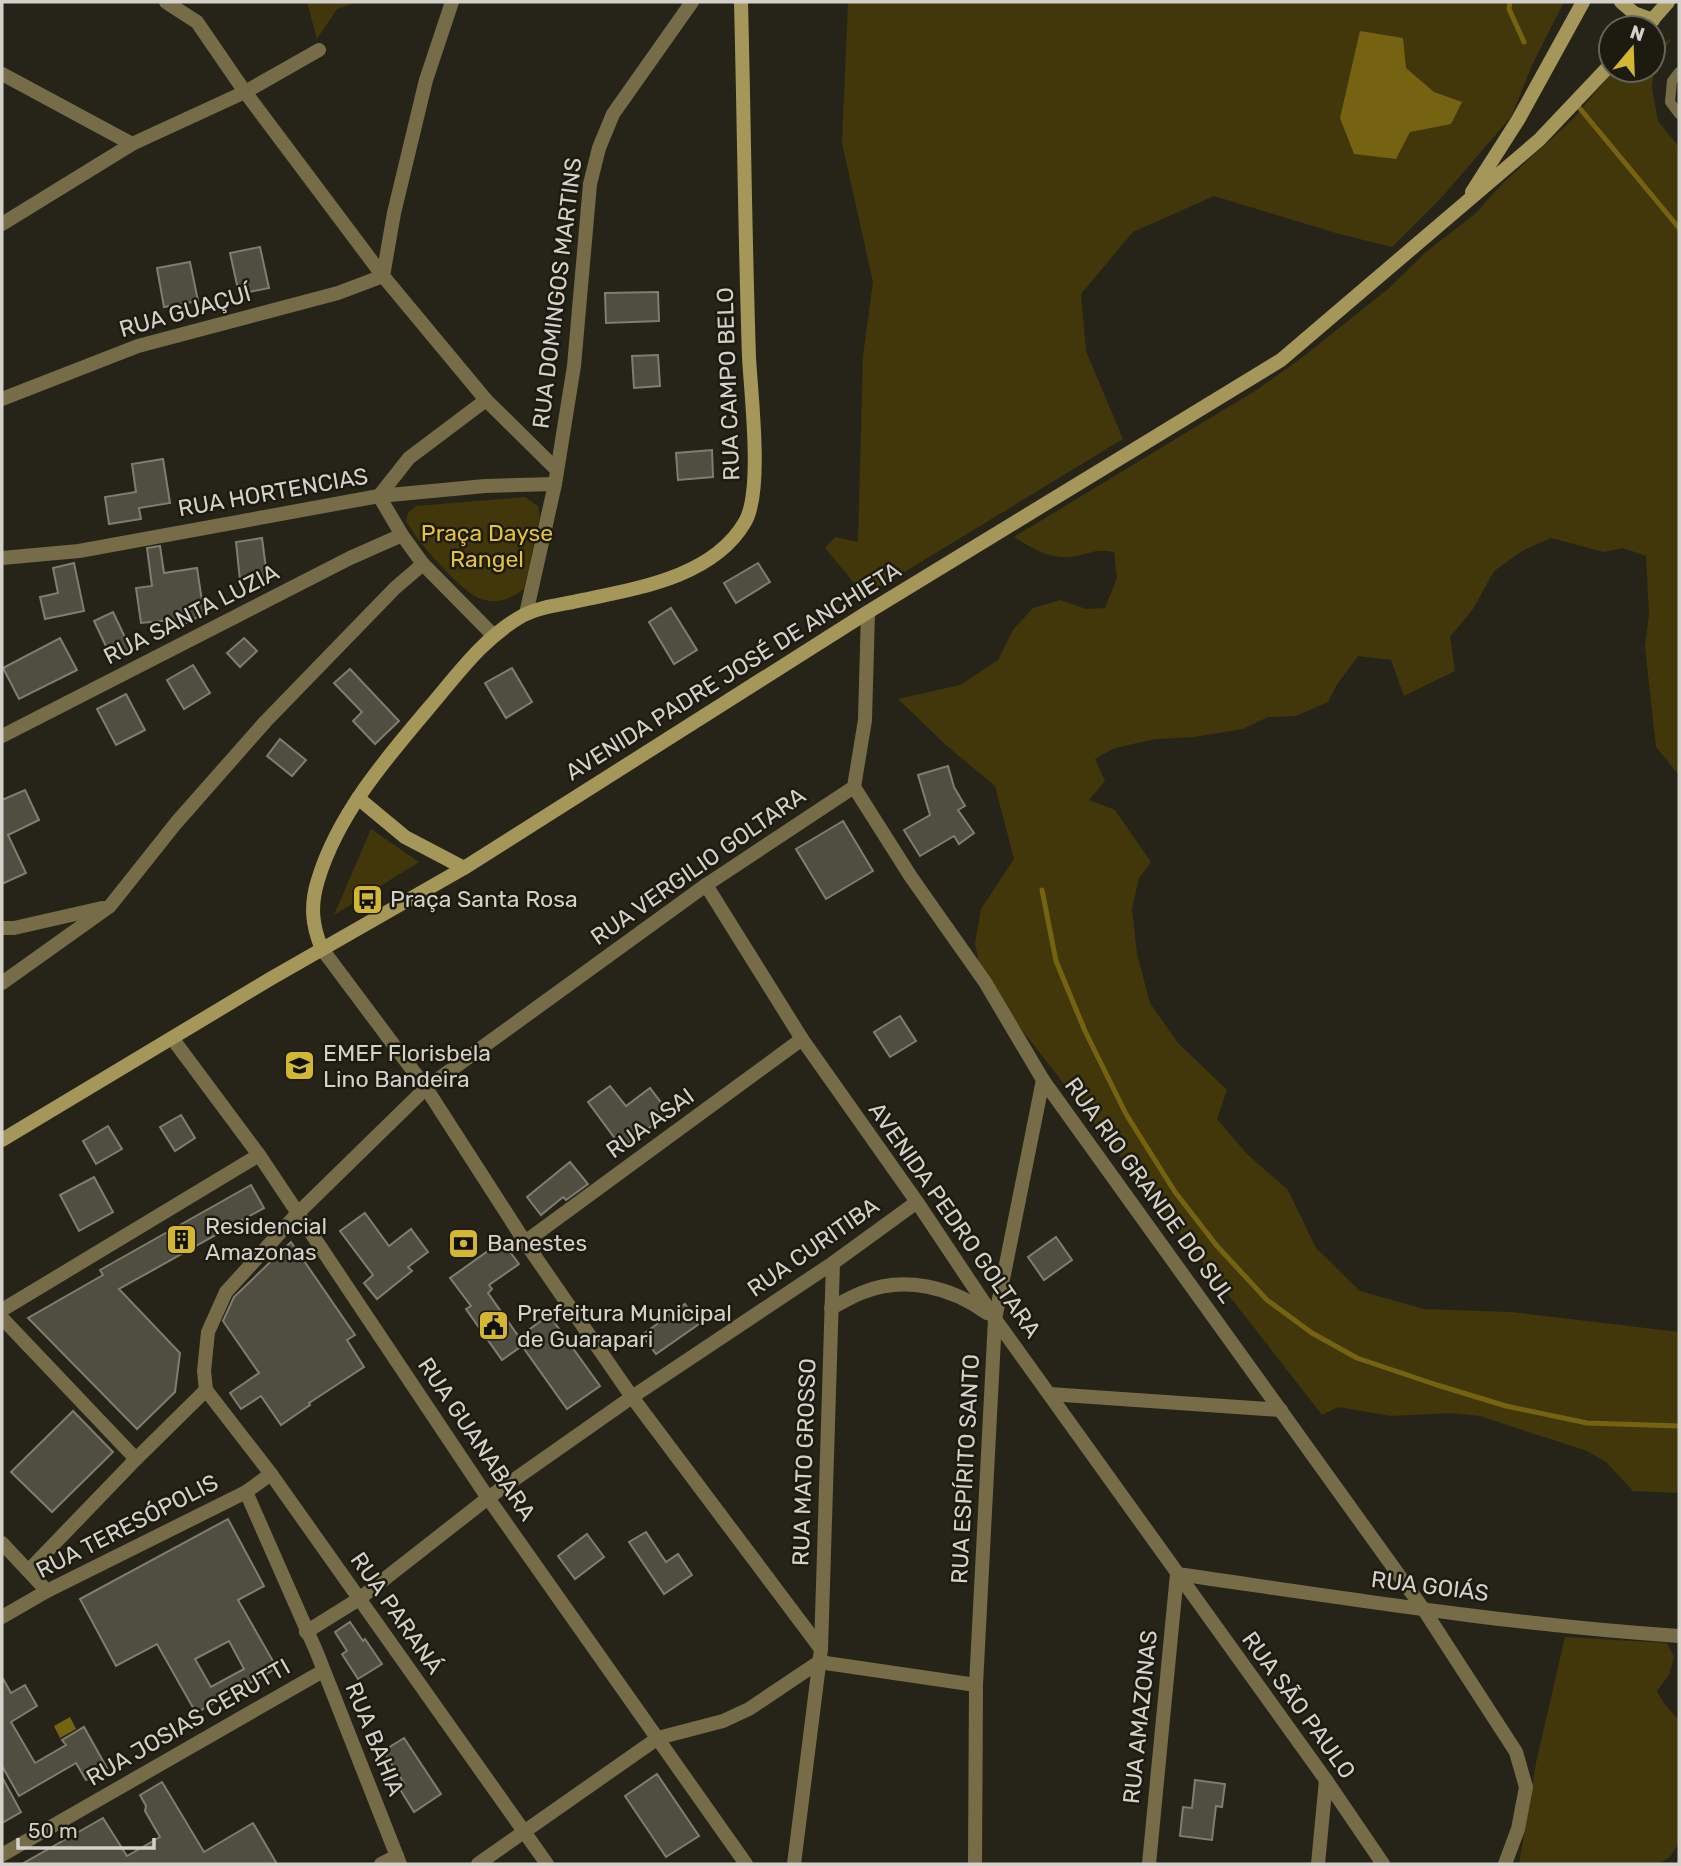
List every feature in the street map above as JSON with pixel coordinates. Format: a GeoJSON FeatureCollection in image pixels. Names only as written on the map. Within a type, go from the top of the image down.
{"type":"FeatureCollection","features":[{"type":"Feature","properties":{"kind":"main road","name":"RUA CAMPO BELO"},"geometry":{"type":"LineString","coordinates":[[322,949],[313,929],[313,908],[317,881],[331,847],[358,798],[413,726],[468,662],[494,636],[526,614],[671,578],[700,565],[731,539],[746,521],[753,500],[755,474],[749,358],[741,2]]}},
{"type":"Feature","properties":{"kind":"main road","name":"AVENIDA PADRE JOSÉ DE ANCHIETA"},"geometry":{"type":"LineString","coordinates":[[1464,205],[1518,120],[1583,2]]}},
{"type":"Feature","properties":{"kind":"main road"},"geometry":{"type":"LineString","coordinates":[[1621,2],[1635,14]]}},
{"type":"Feature","properties":{"kind":"main road","name":"AVENIDA PADRE JOSÉ DE ANCHIETA"},"geometry":{"type":"LineString","coordinates":[[2,1140],[322,949],[464,868],[868,612],[1281,360],[1539,140],[1597,79]]}},
{"type":"Feature","properties":{"kind":"main road"},"geometry":{"type":"LineString","coordinates":[[358,798],[405,836],[464,868]]}},
{"type":"Feature","properties":{"kind":"street"},"geometry":{"type":"LineString","coordinates":[[166,2],[197,22],[245,92],[383,276],[486,400],[556,468]]}},
{"type":"Feature","properties":{"kind":"street"},"geometry":{"type":"LineString","coordinates":[[383,276],[394,213],[426,80],[452,2]]}},
{"type":"Feature","properties":{"kind":"street","name":"RUA DOMINGOS MARTINS"},"geometry":{"type":"LineString","coordinates":[[526,614],[555,484],[574,366],[590,184],[599,148],[613,114],[692,2]]}},
{"type":"Feature","properties":{"kind":"street"},"geometry":{"type":"LineString","coordinates":[[2,224],[132,144],[245,92],[318,50]]}},
{"type":"Feature","properties":{"kind":"street"},"geometry":{"type":"LineString","coordinates":[[2,74],[132,144]]}},
{"type":"Feature","properties":{"kind":"street","name":"RUA GUAÇUÍ"},"geometry":{"type":"LineString","coordinates":[[2,399],[138,346],[338,293],[383,276]]}},
{"type":"Feature","properties":{"kind":"street"},"geometry":{"type":"LineString","coordinates":[[486,400],[409,458],[379,496],[423,564],[494,636]]}},
{"type":"Feature","properties":{"kind":"street","name":"RUA HORTENCIAS"},"geometry":{"type":"LineString","coordinates":[[2,558],[79,551],[379,496],[485,486],[555,484]]}},
{"type":"Feature","properties":{"kind":"street","name":"RUA SANTA LUZIA"},"geometry":{"type":"LineString","coordinates":[[2,736],[350,558],[402,535]]}},
{"type":"Feature","properties":{"kind":"street"},"geometry":{"type":"LineString","coordinates":[[2,983],[110,906],[176,822],[265,722],[395,587],[423,564]]}},
{"type":"Feature","properties":{"kind":"street"},"geometry":{"type":"LineString","coordinates":[[854,787],[865,720],[868,612]]}},
{"type":"Feature","properties":{"kind":"street","name":"RUA VERGILIO GOLTARA"},"geometry":{"type":"LineString","coordinates":[[206,1390],[204,1371],[208,1332],[226,1292],[297,1214],[426,1088],[706,885],[854,787]]}},
{"type":"Feature","properties":{"kind":"street","name":"RUA RIO GRANDE DO SUL"},"geometry":{"type":"LineString","coordinates":[[854,787],[911,877],[985,982],[1042,1080],[1424,1609]]}},
{"type":"Feature","properties":{"kind":"street","name":"AVENIDA PEDRO GOLTARA"},"geometry":{"type":"LineString","coordinates":[[706,885],[802,1039],[917,1202],[995,1319],[1177,1574]]}},
{"type":"Feature","properties":{"kind":"street"},"geometry":{"type":"LineString","coordinates":[[2,928],[14,928],[110,906]]}},
{"type":"Feature","properties":{"kind":"street"},"geometry":{"type":"LineString","coordinates":[[322,949],[426,1088],[525,1242],[632,1397],[820,1656],[976,1685]]}},
{"type":"Feature","properties":{"kind":"street","name":"RUA GUANABARA"},"geometry":{"type":"LineString","coordinates":[[172,1038],[260,1155],[488,1498],[746,1864]]}},
{"type":"Feature","properties":{"kind":"street","name":"RUA ASAI"},"geometry":{"type":"LineString","coordinates":[[525,1242],[802,1039]]}},
{"type":"Feature","properties":{"kind":"street","name":"RUA ESPÍRITO SANTO"},"geometry":{"type":"LineString","coordinates":[[975,1864],[976,1685],[995,1319],[1042,1080]]}},
{"type":"Feature","properties":{"kind":"street"},"geometry":{"type":"LineString","coordinates":[[2,1310],[260,1155]]}},
{"type":"Feature","properties":{"kind":"street","name":"RUA CURITIBA"},"geometry":{"type":"LineString","coordinates":[[306,1632],[359,1599],[488,1498],[632,1397],[833,1263],[917,1202]]}},
{"type":"Feature","properties":{"kind":"street","name":"RUA MATO GROSSO"},"geometry":{"type":"LineString","coordinates":[[794,1864],[820,1656],[833,1263]]}},
{"type":"Feature","properties":{"kind":"street"},"geometry":{"type":"LineString","coordinates":[[831,1308],[863,1292],[897,1284],[933,1287],[967,1299],[995,1319]]}},
{"type":"Feature","properties":{"kind":"street"},"geometry":{"type":"LineString","coordinates":[[2,1318],[136,1459]]}},
{"type":"Feature","properties":{"kind":"street"},"geometry":{"type":"LineString","coordinates":[[29,1570],[206,1390]]}},
{"type":"Feature","properties":{"kind":"street","name":"RUA PARANÁ"},"geometry":{"type":"LineString","coordinates":[[206,1390],[271,1474],[547,1864]]}},
{"type":"Feature","properties":{"kind":"street"},"geometry":{"type":"LineString","coordinates":[[1049,1394],[1281,1410]]}},
{"type":"Feature","properties":{"kind":"street","name":"RUA TERESÓPOLIS"},"geometry":{"type":"LineString","coordinates":[[2,1617],[47,1591],[246,1492],[271,1474]]}},
{"type":"Feature","properties":{"kind":"street","name":"RUA BAHIA"},"geometry":{"type":"LineString","coordinates":[[246,1492],[323,1671],[399,1860]]}},
{"type":"Feature","properties":{"kind":"street"},"geometry":{"type":"LineString","coordinates":[[2,1542],[47,1591]]}},
{"type":"Feature","properties":{"kind":"street","name":"RUA GOIÁS"},"geometry":{"type":"LineString","coordinates":[[1177,1574],[1424,1609],[1679,1636]]}},
{"type":"Feature","properties":{"kind":"street","name":"RUA SÃO PAULO"},"geometry":{"type":"LineString","coordinates":[[1177,1574],[1326,1780],[1383,1864]]}},
{"type":"Feature","properties":{"kind":"street","name":"RUA AMAZONAS"},"geometry":{"type":"LineString","coordinates":[[1149,1864],[1177,1574]]}},
{"type":"Feature","properties":{"kind":"street"},"geometry":{"type":"LineString","coordinates":[[1424,1609],[1516,1752],[1526,1787],[1518,1829],[1505,1864]]}},
{"type":"Feature","properties":{"kind":"street"},"geometry":{"type":"LineString","coordinates":[[478,1864],[658,1738],[723,1721],[749,1709],[820,1656]]}},
{"type":"Feature","properties":{"kind":"street","name":"RUA JOSIAS CERUTTI"},"geometry":{"type":"LineString","coordinates":[[2,1855],[323,1671]]}},
{"type":"Feature","properties":{"kind":"street"},"geometry":{"type":"LineString","coordinates":[[1318,1864],[1326,1780]]}},
{"type":"Feature","properties":{"kind":"street"},"geometry":{"type":"LineString","coordinates":[[381,1864],[399,1860]]}},
{"type":"Feature","properties":{"kind":"lane"},"geometry":{"type":"LineString","coordinates":[[1679,72],[1672,81],[1670,102],[1679,114]]}},
{"type":"Feature","properties":{"kind":"green space"},"geometry":{"type":"Polygon","coordinates":[[[307,2],[358,2],[337,9],[317,39],[307,2]]]}},
{"type":"Feature","properties":{"kind":"green space"},"geometry":{"type":"Polygon","coordinates":[[[848,2],[1564,2],[1533,63],[1511,117],[1443,196],[1392,247],[1339,234],[1214,196],[1133,232],[1081,294],[1086,351],[1123,439],[865,596],[825,548],[835,537],[858,542],[863,356],[873,282],[842,143],[848,2]]]}},
{"type":"Feature","properties":{"kind":"green space"},"geometry":{"type":"Polygon","coordinates":[[[1602,84],[1652,84],[1658,121],[1679,147],[1679,775],[1656,747],[1645,647],[1649,614],[1646,556],[1623,548],[1604,552],[1551,538],[1522,551],[1494,571],[1473,609],[1450,637],[1455,671],[1404,696],[1391,660],[1358,656],[1328,702],[1296,716],[1268,717],[1243,729],[1194,737],[1155,739],[1115,748],[1095,759],[1105,781],[1089,800],[1115,810],[1151,862],[1139,878],[1132,909],[1137,954],[1150,1003],[1178,1043],[1227,1090],[1217,1119],[1248,1155],[1288,1190],[1316,1248],[1360,1291],[1424,1309],[1511,1312],[1679,1332],[1679,1493],[1633,1491],[1606,1462],[1587,1451],[1480,1416],[1450,1413],[1391,1416],[1338,1407],[1322,1415],[983,980],[975,944],[981,909],[1014,859],[995,786],[947,746],[898,699],[960,685],[998,660],[1013,630],[1033,608],[1060,600],[1086,609],[1105,608],[1117,578],[1114,552],[1096,551],[1071,557],[1055,556],[1034,549],[1014,537],[1258,389],[1304,356],[1388,289],[1426,252],[1476,213],[1502,184],[1573,119],[1602,84]]]}},
{"type":"Feature","properties":{"kind":"green space","name":"Praça Dayse Rangel"},"geometry":{"type":"Polygon","coordinates":[[[525,497],[538,506],[540,517],[524,589],[512,597],[500,600],[480,598],[462,587],[428,552],[406,521],[408,513],[416,506],[525,497]]]}},
{"type":"Feature","properties":{"kind":"green space"},"geometry":{"type":"Polygon","coordinates":[[[371,829],[419,862],[334,915],[371,829]]]}},
{"type":"Feature","properties":{"kind":"green space"},"geometry":{"type":"Polygon","coordinates":[[[1565,1637],[1667,1643],[1674,1657],[1669,1675],[1657,1691],[1679,1720],[1679,1843],[1669,1858],[1658,1864],[1519,1864],[1536,1763],[1565,1637]]]}},
{"type":"Feature","properties":{"kind":"shaded area"},"geometry":{"type":"Polygon","coordinates":[[[1360,31],[1403,38],[1406,68],[1434,92],[1462,102],[1451,124],[1410,132],[1396,159],[1354,154],[1340,118],[1360,31]]]}},
{"type":"Feature","properties":{"kind":"shaded area"},"geometry":{"type":"Polygon","coordinates":[[[70,1717],[76,1729],[60,1738],[54,1726],[70,1717]]]}},
{"type":"Feature","properties":{"kind":"building"},"geometry":{"type":"Polygon","coordinates":[[[260,247],[269,288],[239,294],[230,253],[260,247]]]}},
{"type":"Feature","properties":{"kind":"building"},"geometry":{"type":"Polygon","coordinates":[[[190,262],[198,301],[164,307],[157,268],[190,262]]]}},
{"type":"Feature","properties":{"kind":"building"},"geometry":{"type":"Polygon","coordinates":[[[658,292],[659,321],[606,323],[605,293],[658,292]]]}},
{"type":"Feature","properties":{"kind":"building"},"geometry":{"type":"Polygon","coordinates":[[[658,355],[660,386],[634,388],[632,356],[658,355]]]}},
{"type":"Feature","properties":{"kind":"building"},"geometry":{"type":"Polygon","coordinates":[[[712,450],[713,477],[678,480],[676,453],[712,450]]]}},
{"type":"Feature","properties":{"kind":"building"},"geometry":{"type":"Polygon","coordinates":[[[163,459],[170,503],[139,508],[141,519],[109,524],[105,497],[136,492],[132,464],[163,459]]]}},
{"type":"Feature","properties":{"kind":"building"},"geometry":{"type":"Polygon","coordinates":[[[262,538],[267,576],[240,580],[236,542],[262,538]]]}},
{"type":"Feature","properties":{"kind":"building"},"geometry":{"type":"Polygon","coordinates":[[[160,546],[164,573],[197,568],[204,614],[172,630],[171,620],[141,623],[136,588],[152,586],[147,548],[160,546]]]}},
{"type":"Feature","properties":{"kind":"building"},"geometry":{"type":"Polygon","coordinates":[[[74,563],[84,611],[45,619],[40,597],[58,593],[53,568],[74,563]]]}},
{"type":"Feature","properties":{"kind":"building"},"geometry":{"type":"Polygon","coordinates":[[[758,563],[770,582],[736,603],[724,583],[758,563]]]}},
{"type":"Feature","properties":{"kind":"building"},"geometry":{"type":"Polygon","coordinates":[[[671,608],[697,650],[674,664],[649,622],[671,608]]]}},
{"type":"Feature","properties":{"kind":"building"},"geometry":{"type":"Polygon","coordinates":[[[113,612],[131,650],[112,659],[94,621],[113,612]]]}},
{"type":"Feature","properties":{"kind":"building"},"geometry":{"type":"Polygon","coordinates":[[[60,638],[77,670],[19,699],[3,668],[60,638]]]}},
{"type":"Feature","properties":{"kind":"building"},"geometry":{"type":"Polygon","coordinates":[[[244,638],[257,651],[240,667],[227,653],[244,638]]]}},
{"type":"Feature","properties":{"kind":"building"},"geometry":{"type":"Polygon","coordinates":[[[193,665],[210,693],[184,709],[167,680],[193,665]]]}},
{"type":"Feature","properties":{"kind":"building"},"geometry":{"type":"Polygon","coordinates":[[[512,668],[532,702],[506,718],[485,683],[512,668]]]}},
{"type":"Feature","properties":{"kind":"building"},"geometry":{"type":"Polygon","coordinates":[[[350,669],[399,721],[375,744],[353,721],[362,712],[334,683],[350,669]]]}},
{"type":"Feature","properties":{"kind":"building"},"geometry":{"type":"Polygon","coordinates":[[[126,694],[145,730],[116,745],[97,709],[126,694]]]}},
{"type":"Feature","properties":{"kind":"building"},"geometry":{"type":"Polygon","coordinates":[[[280,739],[306,760],[292,776],[267,756],[280,739]]]}},
{"type":"Feature","properties":{"kind":"building"},"geometry":{"type":"Polygon","coordinates":[[[948,766],[954,787],[965,806],[958,810],[974,833],[959,844],[954,836],[920,856],[904,830],[930,815],[918,775],[948,766]]]}},
{"type":"Feature","properties":{"kind":"building"},"geometry":{"type":"Polygon","coordinates":[[[25,790],[39,820],[8,835],[26,873],[2,884],[2,800],[25,790]]]}},
{"type":"Feature","properties":{"kind":"building"},"geometry":{"type":"Polygon","coordinates":[[[843,821],[873,871],[826,899],[796,849],[843,821]]]}},
{"type":"Feature","properties":{"kind":"building"},"geometry":{"type":"Polygon","coordinates":[[[900,1016],[916,1041],[890,1057],[874,1032],[900,1016]]]}},
{"type":"Feature","properties":{"kind":"building"},"geometry":{"type":"Polygon","coordinates":[[[610,1086],[626,1106],[650,1088],[669,1113],[622,1148],[588,1102],[610,1086]]]}},
{"type":"Feature","properties":{"kind":"building"},"geometry":{"type":"Polygon","coordinates":[[[181,1115],[195,1138],[175,1151],[160,1127],[181,1115]]]}},
{"type":"Feature","properties":{"kind":"building"},"geometry":{"type":"Polygon","coordinates":[[[108,1126],[122,1149],[96,1164],[83,1141],[108,1126]]]}},
{"type":"Feature","properties":{"kind":"building"},"geometry":{"type":"Polygon","coordinates":[[[570,1162],[588,1184],[566,1200],[563,1197],[541,1215],[527,1197],[570,1162]]]}},
{"type":"Feature","properties":{"kind":"building"},"geometry":{"type":"Polygon","coordinates":[[[94,1177],[113,1212],[79,1231],[60,1195],[94,1177]]]}},
{"type":"Feature","properties":{"kind":"building"},"geometry":{"type":"Polygon","coordinates":[[[251,1185],[264,1208],[119,1289],[180,1353],[175,1392],[137,1429],[28,1318],[103,1275],[100,1270],[251,1185]]]}},
{"type":"Feature","properties":{"kind":"building"},"geometry":{"type":"Polygon","coordinates":[[[365,1213],[389,1246],[411,1229],[428,1252],[408,1267],[412,1271],[377,1299],[364,1283],[373,1275],[340,1231],[365,1213]]]}},
{"type":"Feature","properties":{"kind":"building"},"geometry":{"type":"Polygon","coordinates":[[[1056,1237],[1072,1260],[1044,1280],[1028,1257],[1056,1237]]]}},
{"type":"Feature","properties":{"kind":"building","name":"Prefeitura Municipal de Guarapari"},"geometry":{"type":"Polygon","coordinates":[[[502,1241],[519,1264],[489,1285],[492,1289],[488,1293],[519,1337],[549,1315],[600,1386],[567,1409],[522,1346],[502,1360],[466,1309],[471,1306],[450,1278],[502,1241]]]}},
{"type":"Feature","properties":{"kind":"building"},"geometry":{"type":"Polygon","coordinates":[[[291,1242],[355,1335],[347,1340],[364,1367],[281,1425],[261,1396],[241,1409],[230,1393],[259,1373],[223,1321],[234,1297],[291,1242]]]}},
{"type":"Feature","properties":{"kind":"building"},"geometry":{"type":"Polygon","coordinates":[[[685,1304],[699,1324],[656,1354],[642,1335],[685,1304]]]}},
{"type":"Feature","properties":{"kind":"building"},"geometry":{"type":"Polygon","coordinates":[[[73,1411],[113,1452],[52,1512],[11,1472],[73,1411]]]}},
{"type":"Feature","properties":{"kind":"building"},"geometry":{"type":"Polygon","coordinates":[[[228,1519],[264,1586],[238,1600],[277,1668],[196,1713],[157,1644],[116,1666],[80,1599],[228,1519]],[[229,1641],[195,1659],[211,1687],[244,1669],[229,1641]]]}},
{"type":"Feature","properties":{"kind":"building"},"geometry":{"type":"Polygon","coordinates":[[[646,1532],[666,1562],[678,1554],[692,1575],[664,1594],[629,1542],[646,1532]]]}},
{"type":"Feature","properties":{"kind":"building"},"geometry":{"type":"Polygon","coordinates":[[[587,1534],[604,1557],[575,1579],[558,1556],[587,1534]]]}},
{"type":"Feature","properties":{"kind":"building"},"geometry":{"type":"Polygon","coordinates":[[[350,1622],[382,1664],[358,1679],[342,1654],[347,1651],[335,1632],[350,1622]]]}},
{"type":"Feature","properties":{"kind":"building"},"geometry":{"type":"Polygon","coordinates":[[[2,1677],[11,1693],[25,1685],[37,1706],[11,1722],[35,1763],[66,1745],[62,1740],[84,1727],[107,1768],[86,1780],[76,1763],[19,1796],[2,1766],[2,1677]]]}},
{"type":"Feature","properties":{"kind":"building"},"geometry":{"type":"Polygon","coordinates":[[[404,1738],[441,1794],[414,1812],[398,1786],[404,1783],[383,1751],[404,1738]]]}},
{"type":"Feature","properties":{"kind":"building"},"geometry":{"type":"Polygon","coordinates":[[[657,1774],[699,1836],[666,1857],[625,1796],[657,1774]]]}},
{"type":"Feature","properties":{"kind":"building"},"geometry":{"type":"Polygon","coordinates":[[[2,1777],[21,1812],[2,1823],[2,1777]]]}},
{"type":"Feature","properties":{"kind":"building"},"geometry":{"type":"Polygon","coordinates":[[[1195,1780],[1225,1784],[1222,1807],[1216,1806],[1212,1840],[1180,1836],[1183,1807],[1192,1808],[1195,1780]]]}},
{"type":"Feature","properties":{"kind":"building"},"geometry":{"type":"Polygon","coordinates":[[[162,1782],[204,1852],[253,1823],[277,1864],[22,1864],[103,1818],[127,1856],[160,1837],[145,1811],[146,1806],[140,1795],[162,1782]]]}},
{"type":"Feature","properties":{"kind":"waterway"},"geometry":{"type":"LineString","coordinates":[[1510,2],[1509,9],[1524,42]]}},
{"type":"Feature","properties":{"kind":"waterway"},"geometry":{"type":"LineString","coordinates":[[1577,105],[1679,228]]}},
{"type":"Feature","properties":{"kind":"waterway"},"geometry":{"type":"LineString","coordinates":[[1042,890],[1056,961],[1085,1031],[1126,1114],[1175,1192],[1217,1246],[1267,1300],[1312,1333],[1357,1358],[1437,1385],[1506,1406],[1587,1423],[1679,1426]]}},
{"type":"Feature","properties":{"kind":"place","name":"Praça Santa Rosa"},"geometry":{"type":"Point","coordinates":[367,899]}},
{"type":"Feature","properties":{"kind":"place","name":"EMEF Florisbela Lino Bandeira"},"geometry":{"type":"Point","coordinates":[300,1066]}},
{"type":"Feature","properties":{"kind":"place","name":"Residencial Amazonas"},"geometry":{"type":"Point","coordinates":[182,1239]}},
{"type":"Feature","properties":{"kind":"place","name":"Banestes"},"geometry":{"type":"Point","coordinates":[464,1243]}},
{"type":"Feature","properties":{"kind":"place","name":"Prefeitura Municipal de Guarapari"},"geometry":{"type":"Point","coordinates":[494,1326]}}]}
